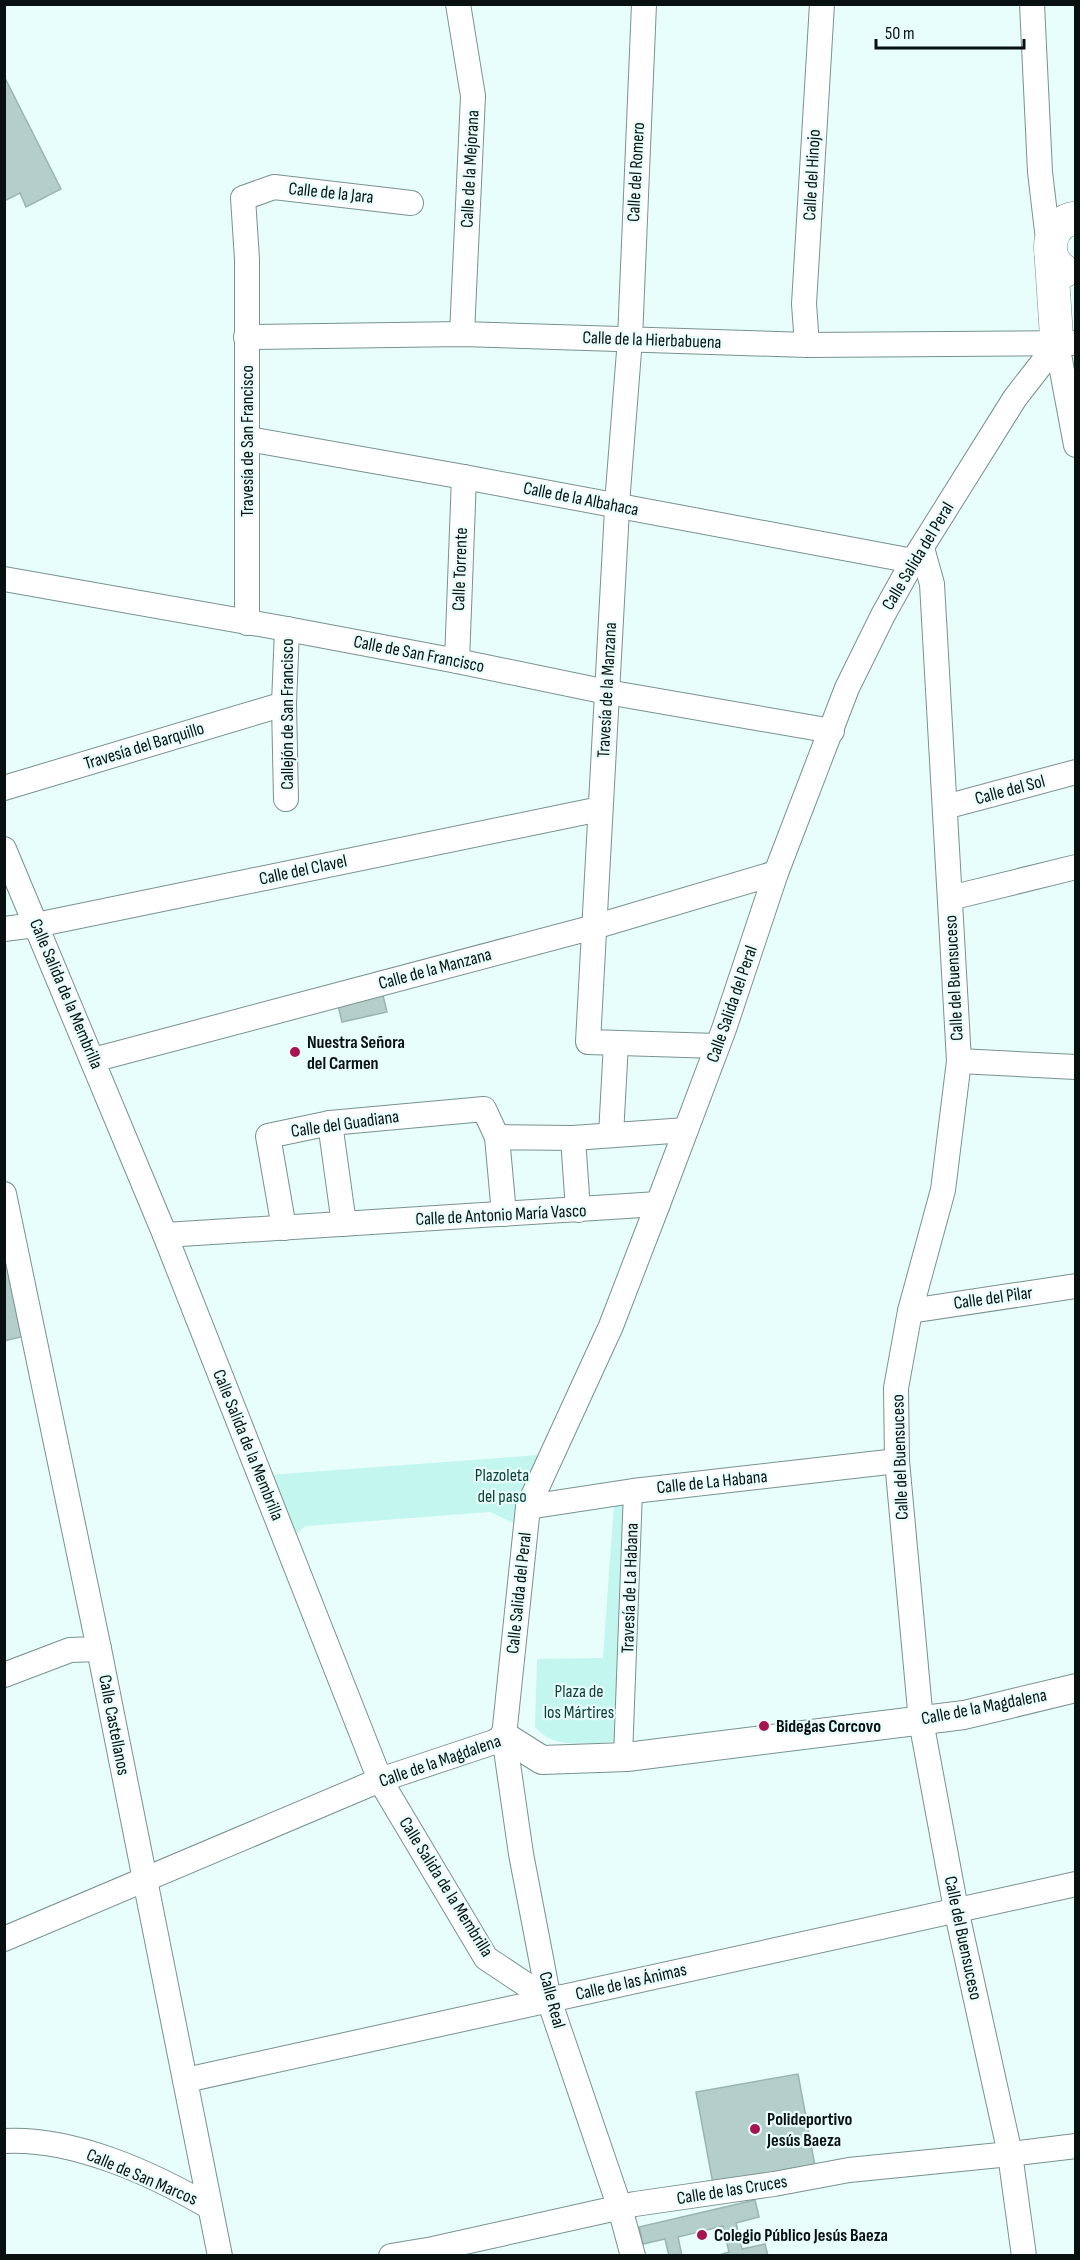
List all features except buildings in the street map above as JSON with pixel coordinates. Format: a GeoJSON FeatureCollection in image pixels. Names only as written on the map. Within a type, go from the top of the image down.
{"type":"FeatureCollection","features":[{"type":"Feature","properties":{"kind":"main road"},"geometry":{"type":"LineString","coordinates":[[1066,344],[1050,251],[1053,231],[1071,218]]}},
{"type":"Feature","properties":{"kind":"main road"},"geometry":{"type":"LineString","coordinates":[[1050,251],[1056,267],[1076,277]]}},
{"type":"Feature","properties":{"kind":"main road","name":"Calle Salida del Peral"},"geometry":{"type":"LineString","coordinates":[[1066,344],[1076,316]]}},
{"type":"Feature","properties":{"kind":"street","name":"Calle de la Mejorana"},"geometry":{"type":"LineString","coordinates":[[458,4],[473,96],[462,334]]}},
{"type":"Feature","properties":{"kind":"street","name":"Calle del Romero"},"geometry":{"type":"LineString","coordinates":[[630,339],[644,4]]}},
{"type":"Feature","properties":{"kind":"street","name":"Calle del Hinojo"},"geometry":{"type":"LineString","coordinates":[[807,345],[804,304],[822,4]]}},
{"type":"Feature","properties":{"kind":"street"},"geometry":{"type":"LineString","coordinates":[[1032,4],[1040,172],[1050,251]]}},
{"type":"Feature","properties":{"kind":"street"},"geometry":{"type":"LineString","coordinates":[[1040,172],[1071,218]]}},
{"type":"Feature","properties":{"kind":"street","name":"Calle de la Jara"},"geometry":{"type":"LineString","coordinates":[[247,259],[243,198],[274,187],[411,203]]}},
{"type":"Feature","properties":{"kind":"street","name":"Travesía de San Francisco"},"geometry":{"type":"LineString","coordinates":[[247,259],[247,623]]}},
{"type":"Feature","properties":{"kind":"street","name":"Calle de la Hierbabuena"},"geometry":{"type":"LineString","coordinates":[[246,337],[462,334],[807,345],[1066,344]]}},
{"type":"Feature","properties":{"kind":"street","name":"Travesía de la Manzana"},"geometry":{"type":"LineString","coordinates":[[616,1043],[588,1042],[618,507],[630,339]]}},
{"type":"Feature","properties":{"kind":"street"},"geometry":{"type":"LineString","coordinates":[[1066,344],[1076,445]]}},
{"type":"Feature","properties":{"kind":"street","name":"Calle Salida del Peral"},"geometry":{"type":"LineString","coordinates":[[504,1736],[528,1507],[610,1326],[658,1204],[717,1046],[776,873],[847,687],[883,615],[918,554],[1015,398],[1066,344]]}},
{"type":"Feature","properties":{"kind":"street","name":"Calle de la Albahaca"},"geometry":{"type":"LineString","coordinates":[[248,439],[618,507],[918,554]]}},
{"type":"Feature","properties":{"kind":"street","name":"Calle Torrente"},"geometry":{"type":"LineString","coordinates":[[457,660],[464,477]]}},
{"type":"Feature","properties":{"kind":"street","name":"Calle del Buensuceso"},"geometry":{"type":"LineString","coordinates":[[918,554],[932,584],[959,1061],[944,1190],[910,1311],[897,1388],[897,1461],[921,1720],[956,1909],[1010,2154],[1024,2256]]}},
{"type":"Feature","properties":{"kind":"street","name":"Calle de San Francisco"},"geometry":{"type":"LineString","coordinates":[[4,579],[457,660],[607,692],[832,731]]}},
{"type":"Feature","properties":{"kind":"street","name":"Callejón de San Francisco"},"geometry":{"type":"LineString","coordinates":[[286,799],[284,704],[287,629]]}},
{"type":"Feature","properties":{"kind":"street","name":"Travesía del Barquillo"},"geometry":{"type":"LineString","coordinates":[[4,788],[284,704]]}},
{"type":"Feature","properties":{"kind":"street","name":"Calle del Sol"},"geometry":{"type":"LineString","coordinates":[[945,807],[1076,772]]}},
{"type":"Feature","properties":{"kind":"street","name":"Calle del Clavel"},"geometry":{"type":"LineString","coordinates":[[4,929],[36,925],[600,809]]}},
{"type":"Feature","properties":{"kind":"street","name":"Calle Salida de la Membrilla"},"geometry":{"type":"LineString","coordinates":[[4,849],[165,1235],[380,1780],[486,1958],[549,2000]]}},
{"type":"Feature","properties":{"kind":"street"},"geometry":{"type":"LineString","coordinates":[[950,898],[1076,867]]}},
{"type":"Feature","properties":{"kind":"street","name":"Calle de la Manzana"},"geometry":{"type":"LineString","coordinates":[[93,1060],[594,927],[776,873]]}},
{"type":"Feature","properties":{"kind":"street"},"geometry":{"type":"LineString","coordinates":[[611,1135],[616,1043],[717,1046]]}},
{"type":"Feature","properties":{"kind":"street"},"geometry":{"type":"LineString","coordinates":[[959,1061],[1076,1066]]}},
{"type":"Feature","properties":{"kind":"street","name":"Calle del Guadiana"},"geometry":{"type":"LineString","coordinates":[[284,1228],[268,1136],[330,1123],[484,1109],[497,1137]]}},
{"type":"Feature","properties":{"kind":"street"},"geometry":{"type":"LineString","coordinates":[[330,1123],[344,1224]]}},
{"type":"Feature","properties":{"kind":"street"},"geometry":{"type":"LineString","coordinates":[[504,1214],[497,1137],[573,1138],[686,1130]]}},
{"type":"Feature","properties":{"kind":"street"},"geometry":{"type":"LineString","coordinates":[[573,1138],[578,1210]]}},
{"type":"Feature","properties":{"kind":"street","name":"Calle Castellanos"},"geometry":{"type":"LineString","coordinates":[[5,1196],[99,1649],[186,2080],[208,2206],[220,2256]]}},
{"type":"Feature","properties":{"kind":"street","name":"Calle de Antonio María Vasco"},"geometry":{"type":"LineString","coordinates":[[165,1235],[658,1204]]}},
{"type":"Feature","properties":{"kind":"street","name":"Calle del Pilar"},"geometry":{"type":"LineString","coordinates":[[910,1311],[1076,1286]]}},
{"type":"Feature","properties":{"kind":"street","name":"Calle de La Habana"},"geometry":{"type":"LineString","coordinates":[[528,1507],[633,1491],[897,1461]]}},
{"type":"Feature","properties":{"kind":"street","name":"Travesía de La Habana"},"geometry":{"type":"LineString","coordinates":[[623,1757],[633,1491]]}},
{"type":"Feature","properties":{"kind":"street"},"geometry":{"type":"LineString","coordinates":[[4,1675],[70,1650],[99,1649]]}},
{"type":"Feature","properties":{"kind":"street","name":"Calle de la Magdalena"},"geometry":{"type":"LineString","coordinates":[[4,1939],[380,1780],[494,1742],[504,1736],[542,1760],[623,1757],[964,1715],[1076,1688]]}},
{"type":"Feature","properties":{"kind":"street","name":"Calle Real"},"geometry":{"type":"LineString","coordinates":[[504,1736],[521,1854],[549,2000],[620,2208],[633,2256]]}},
{"type":"Feature","properties":{"kind":"street","name":"Calle de las Ánimas"},"geometry":{"type":"LineString","coordinates":[[186,2080],[1076,1884]]}},
{"type":"Feature","properties":{"kind":"street","name":"Calle de San Marcos"},"geometry":{"type":"LineString","coordinates":[[4,2141],[61,2146],[105,2158],[183,2191],[208,2206]]}},
{"type":"Feature","properties":{"kind":"street","name":"Calle de las Cruces"},"geometry":{"type":"LineString","coordinates":[[391,2256],[433,2249],[635,2204],[774,2184],[849,2170],[1076,2146]]}},
{"type":"Feature","properties":{"kind":"green space","name":"Plazoleta del paso"},"geometry":{"type":"Polygon","coordinates":[[[539,1455],[520,1526],[490,1512],[305,1526],[297,1534],[268,1475],[539,1455]]]}},
{"type":"Feature","properties":{"kind":"green space","name":"Plaza de los Mártires"},"geometry":{"type":"Polygon","coordinates":[[[642,1502],[620,1741],[574,1744],[553,1740],[543,1735],[535,1727],[537,1659],[603,1658],[614,1504],[642,1502]]]}},
{"type":"Feature","properties":{"kind":"place","name":"Nuestra Señora del Carmen"},"geometry":{"type":"Point","coordinates":[295,1052]}},
{"type":"Feature","properties":{"kind":"place","name":"Bidegas Corcovo"},"geometry":{"type":"Point","coordinates":[764,1726]}},
{"type":"Feature","properties":{"kind":"place","name":"Polideportivo Jesús Baeza"},"geometry":{"type":"Point","coordinates":[755,2129]}},
{"type":"Feature","properties":{"kind":"place","name":"Colegio Público Jesús Baeza"},"geometry":{"type":"Point","coordinates":[702,2235]}}]}
